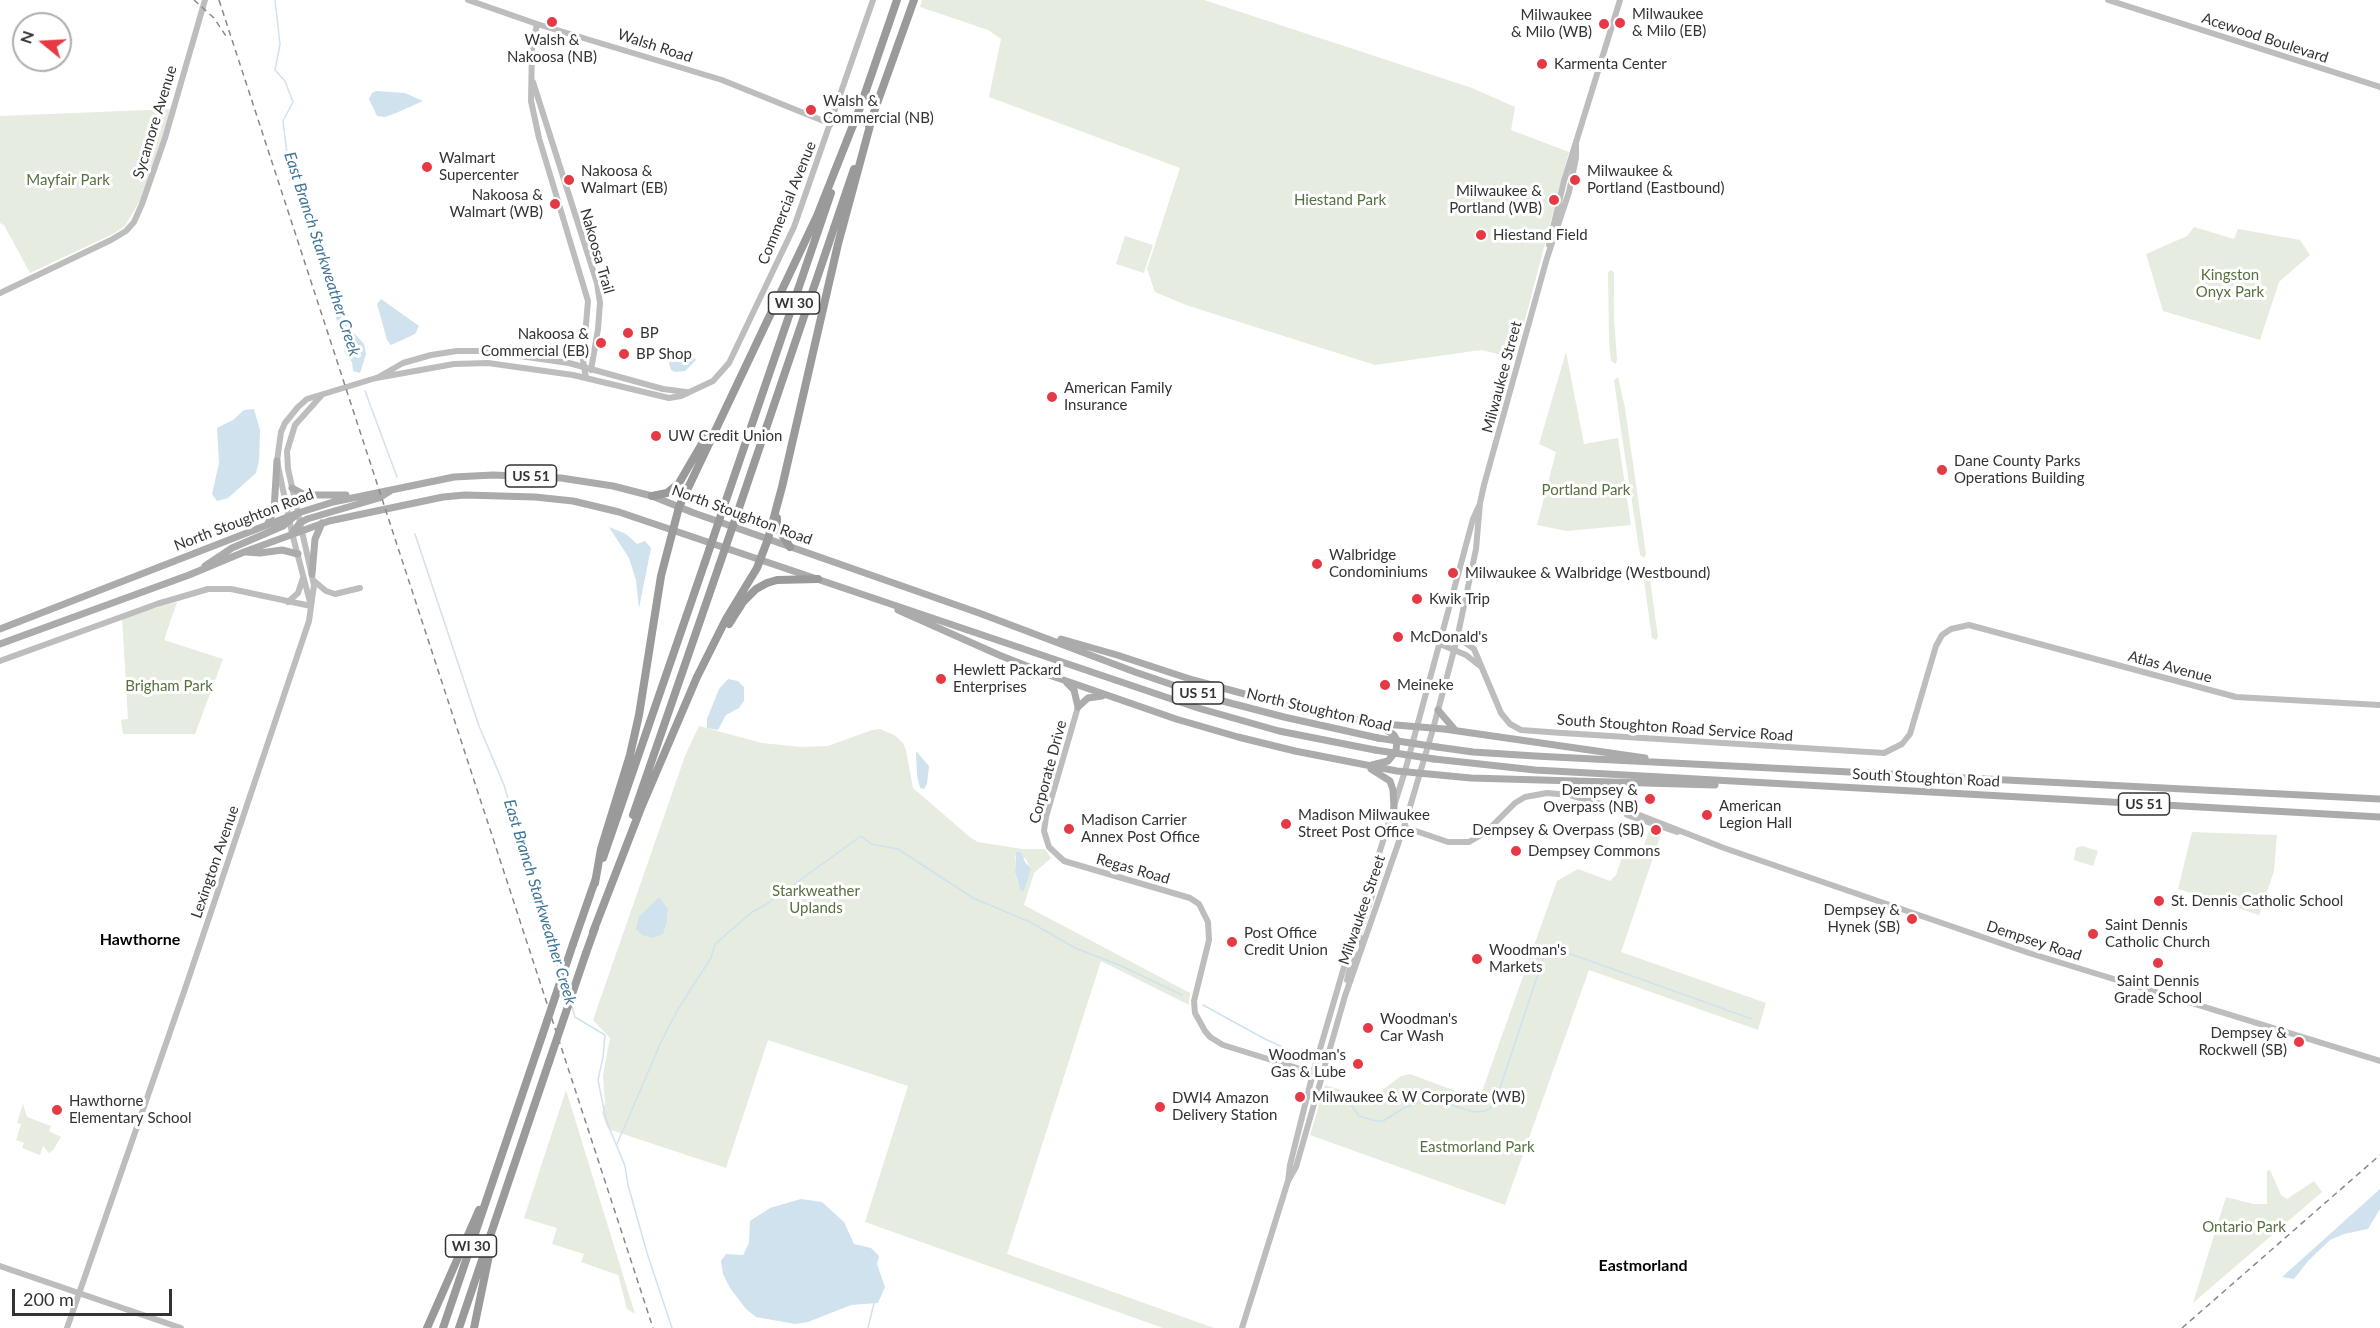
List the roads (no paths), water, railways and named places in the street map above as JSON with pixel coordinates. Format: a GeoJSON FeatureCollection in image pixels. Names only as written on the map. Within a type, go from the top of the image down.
{"type":"FeatureCollection","features":[{"type":"Feature","properties":{"kind":"highway","name":"WI 30"},"geometry":{"type":"LineString","coordinates":[[443,1328],[897,0]]}},
{"type":"Feature","properties":{"kind":"highway","name":"WI 30"},"geometry":{"type":"LineString","coordinates":[[459,1328],[914,0]]}},
{"type":"Feature","properties":{"kind":"highway"},"geometry":{"type":"LineString","coordinates":[[595,883],[601,849],[630,755],[639,715],[654,611],[679,507],[817,216],[863,99]]}},
{"type":"Feature","properties":{"kind":"highway"},"geometry":{"type":"LineString","coordinates":[[593,932],[657,770],[712,647],[760,560],[768,539],[835,255],[871,122]]}},
{"type":"Feature","properties":{"kind":"highway"},"geometry":{"type":"LineString","coordinates":[[652,496],[667,493],[679,483],[729,401]]}},
{"type":"Feature","properties":{"kind":"highway"},"geometry":{"type":"LineString","coordinates":[[777,507],[777,527],[790,547]]}},
{"type":"Feature","properties":{"kind":"highway"},"geometry":{"type":"LineString","coordinates":[[712,647],[743,602],[756,589],[777,580],[818,579]]}},
{"type":"Feature","properties":{"kind":"highway"},"geometry":{"type":"LineString","coordinates":[[427,1328],[499,1165]]}},
{"type":"Feature","properties":{"kind":"highway"},"geometry":{"type":"LineString","coordinates":[[474,1328],[501,1202]]}},
{"type":"Feature","properties":{"kind":"main road"},"geometry":{"type":"LineString","coordinates":[[267,525],[273,511],[277,461]]}},
{"type":"Feature","properties":{"kind":"main road","name":"North Stoughton Road"},"geometry":{"type":"LineString","coordinates":[[298,513],[358,496],[454,477],[520,475],[592,482],[652,496],[1211,698],[1378,738],[1473,752]]}},
{"type":"Feature","properties":{"kind":"main road"},"geometry":{"type":"LineString","coordinates":[[292,488],[305,495],[358,496]]}},
{"type":"Feature","properties":{"kind":"main road"},"geometry":{"type":"LineString","coordinates":[[292,533],[313,517],[379,498],[394,488]]}},
{"type":"Feature","properties":{"kind":"main road","name":"North Stoughton Road"},"geometry":{"type":"LineString","coordinates":[[301,526],[434,499],[465,495],[556,499],[593,505],[858,592],[1198,708],[1279,731],[1375,750],[1471,764]]}},
{"type":"Feature","properties":{"kind":"main road"},"geometry":{"type":"LineString","coordinates":[[198,571],[223,553],[298,513]]}},
{"type":"Feature","properties":{"kind":"main road","name":"North Stoughton Road"},"geometry":{"type":"LineString","coordinates":[[0,629],[267,525],[290,519]]}},
{"type":"Feature","properties":{"kind":"main road"},"geometry":{"type":"LineString","coordinates":[[309,575],[315,539],[322,523]]}},
{"type":"Feature","properties":{"kind":"main road","name":"North Stoughton Road"},"geometry":{"type":"LineString","coordinates":[[0,644],[198,571],[292,533]]}},
{"type":"Feature","properties":{"kind":"main road"},"geometry":{"type":"LineString","coordinates":[[243,552],[260,553],[282,550],[298,554]]}},
{"type":"Feature","properties":{"kind":"main road"},"geometry":{"type":"LineString","coordinates":[[858,592],[999,656],[1122,700],[1238,737],[1367,766],[1471,778],[1659,785],[1774,784]]}},
{"type":"Feature","properties":{"kind":"main road"},"geometry":{"type":"LineString","coordinates":[[1024,629],[1117,654],[1251,696],[1315,712],[1370,722],[1457,731],[1626,754],[1668,763]]}},
{"type":"Feature","properties":{"kind":"main road"},"geometry":{"type":"LineString","coordinates":[[1052,676],[1074,689],[1078,707],[1092,696],[1122,700]]}},
{"type":"Feature","properties":{"kind":"main road"},"geometry":{"type":"LineString","coordinates":[[1438,710],[1457,731]]}},
{"type":"Feature","properties":{"kind":"main road"},"geometry":{"type":"LineString","coordinates":[[1367,766],[1392,758],[1397,745],[1392,732],[1370,722]]}},
{"type":"Feature","properties":{"kind":"main road","name":"South Stoughton Road"},"geometry":{"type":"LineString","coordinates":[[1473,752],[2380,797]]}},
{"type":"Feature","properties":{"kind":"main road","name":"South Stoughton Road"},"geometry":{"type":"LineString","coordinates":[[1471,764],[1774,784],[2380,818]]}},
{"type":"Feature","properties":{"kind":"main road"},"geometry":{"type":"LineString","coordinates":[[1367,766],[1390,781],[1394,790],[1394,808]]}},
{"type":"Feature","properties":{"kind":"main road"},"geometry":{"type":"LineString","coordinates":[[1908,791],[1909,775]]}},
{"type":"Feature","properties":{"kind":"street","name":"Sycamore Avenue"},"geometry":{"type":"LineString","coordinates":[[0,293],[111,240],[126,231],[134,222],[165,138],[205,0]]}},
{"type":"Feature","properties":{"kind":"street","name":"Walsh Road"},"geometry":{"type":"LineString","coordinates":[[468,0],[537,24],[722,80],[831,124]]}},
{"type":"Feature","properties":{"kind":"street","name":"Commercial Avenue"},"geometry":{"type":"LineString","coordinates":[[311,606],[314,593],[292,533],[277,461],[278,442],[285,423],[298,407],[307,399],[376,378],[435,366],[466,363],[499,364],[586,378],[663,397],[677,397],[713,381],[729,363],[794,227],[873,0]]}},
{"type":"Feature","properties":{"kind":"street","name":"Milwaukee Street"},"geometry":{"type":"LineString","coordinates":[[1242,1328],[1288,1181],[1292,1155],[1313,1073],[1351,943],[1406,771],[1473,519],[1480,503],[1547,258],[1560,196],[1620,0]]}},
{"type":"Feature","properties":{"kind":"street","name":"Acewood Boulevard"},"geometry":{"type":"LineString","coordinates":[[2108,0],[2380,87]]}},
{"type":"Feature","properties":{"kind":"street","name":"Nakoosa Trail"},"geometry":{"type":"LineString","coordinates":[[537,24],[532,48],[531,101],[539,138],[588,301],[584,366],[586,378]]}},
{"type":"Feature","properties":{"kind":"street","name":"Nakoosa Trail"},"geometry":{"type":"LineString","coordinates":[[532,72],[546,126],[597,284],[600,303],[598,329],[592,368],[586,378]]}},
{"type":"Feature","properties":{"kind":"street","name":"Commercial Avenue"},"geometry":{"type":"LineString","coordinates":[[376,378],[409,361],[431,355],[457,351],[509,353],[584,366],[666,390],[690,392]]}},
{"type":"Feature","properties":{"kind":"street","name":"Commercial Avenue"},"geometry":{"type":"LineString","coordinates":[[311,606],[309,575],[287,458],[291,433],[301,417],[321,396]]}},
{"type":"Feature","properties":{"kind":"street","name":"Milwaukee Street"},"geometry":{"type":"LineString","coordinates":[[1288,1181],[1296,1167],[1344,1002],[1404,827],[1433,729],[1457,639],[1476,549],[1480,503]]}},
{"type":"Feature","properties":{"kind":"street"},"geometry":{"type":"LineString","coordinates":[[288,602],[298,593],[309,575],[329,592],[344,594],[360,588]]}},
{"type":"Feature","properties":{"kind":"street"},"geometry":{"type":"LineString","coordinates":[[0,661],[157,604],[201,591],[231,589],[311,606]]}},
{"type":"Feature","properties":{"kind":"street","name":"Lexington Avenue"},"geometry":{"type":"LineString","coordinates":[[67,1328],[301,646],[311,606]]}},
{"type":"Feature","properties":{"kind":"street","name":"Atlas Avenue"},"geometry":{"type":"LineString","coordinates":[[1902,744],[1913,725],[1936,646],[1942,635],[1959,626],[1978,627],[2236,697],[2380,705]]}},
{"type":"Feature","properties":{"kind":"street","name":"South Stoughton Road Service Road"},"geometry":{"type":"LineString","coordinates":[[1442,634],[1457,639],[1474,649],[1500,713],[1510,724],[1521,730],[1878,753],[1893,750],[1902,744]]}},
{"type":"Feature","properties":{"kind":"street"},"geometry":{"type":"LineString","coordinates":[[1440,644],[1470,658],[1480,666]]}},
{"type":"Feature","properties":{"kind":"street","name":"Corporate Drive"},"geometry":{"type":"LineString","coordinates":[[1048,843],[1044,831],[1046,817],[1078,707]]}},
{"type":"Feature","properties":{"kind":"street","name":"Dempsey Road"},"geometry":{"type":"LineString","coordinates":[[1404,827],[1453,843],[1469,842],[1486,832],[1517,801],[1525,797],[1539,793],[1570,795],[2031,953],[2380,1061]]}},
{"type":"Feature","properties":{"kind":"street","name":"Regas Road"},"geometry":{"type":"LineString","coordinates":[[1048,843],[1054,853],[1064,861],[1190,898],[1202,908],[1208,922],[1209,940],[1194,1001],[1195,1013],[1205,1031],[1223,1045],[1313,1073]]}},
{"type":"Feature","properties":{"kind":"street"},"geometry":{"type":"LineString","coordinates":[[1362,945],[1359,934],[1371,899],[1378,859]]}},
{"type":"Feature","properties":{"kind":"street"},"geometry":{"type":"LineString","coordinates":[[1344,1002],[1347,976],[1354,953],[1351,943]]}},
{"type":"Feature","properties":{"kind":"street"},"geometry":{"type":"LineString","coordinates":[[1313,1073],[1323,1076]]}},
{"type":"Feature","properties":{"kind":"street"},"geometry":{"type":"LineString","coordinates":[[0,1266],[181,1328]]}},
{"type":"Feature","properties":{"kind":"water"},"geometry":{"type":"Polygon","coordinates":[[[376,91],[405,93],[423,101],[385,117],[377,116],[369,99],[376,91]]]}},
{"type":"Feature","properties":{"kind":"water"},"geometry":{"type":"Polygon","coordinates":[[[314,248],[320,251],[345,323],[364,344],[366,354],[360,373],[353,371],[352,362],[344,352],[347,336],[338,324],[334,300],[328,294],[330,285],[323,274],[314,248]]]}},
{"type":"Feature","properties":{"kind":"water"},"geometry":{"type":"Polygon","coordinates":[[[381,299],[419,326],[415,334],[391,345],[387,340],[377,304],[381,299]]]}},
{"type":"Feature","properties":{"kind":"water"},"geometry":{"type":"Polygon","coordinates":[[[664,345],[682,353],[691,353],[696,360],[685,371],[675,372],[671,370],[668,359],[661,353],[660,347],[664,345]]]}},
{"type":"Feature","properties":{"kind":"water"},"geometry":{"type":"Polygon","coordinates":[[[254,409],[260,430],[259,461],[256,473],[228,498],[217,501],[212,494],[219,463],[217,428],[233,420],[244,410],[254,409]]]}},
{"type":"Feature","properties":{"kind":"water"},"geometry":{"type":"Polygon","coordinates":[[[609,527],[626,534],[637,544],[645,541],[651,548],[639,608],[636,580],[629,558],[609,527]]]}},
{"type":"Feature","properties":{"kind":"water"},"geometry":{"type":"Polygon","coordinates":[[[728,679],[738,681],[744,687],[744,701],[739,708],[726,715],[718,730],[707,728],[707,719],[719,689],[728,679]]]}},
{"type":"Feature","properties":{"kind":"water"},"geometry":{"type":"Polygon","coordinates":[[[916,751],[929,766],[927,784],[924,789],[920,788],[917,775],[916,751]]]}},
{"type":"Feature","properties":{"kind":"water"},"geometry":{"type":"Polygon","coordinates":[[[1016,852],[1021,852],[1025,862],[1031,868],[1024,891],[1021,891],[1015,873],[1016,852]]]}},
{"type":"Feature","properties":{"kind":"water"},"geometry":{"type":"Polygon","coordinates":[[[659,897],[668,909],[663,934],[652,938],[642,935],[636,929],[639,916],[659,897]]]}},
{"type":"Feature","properties":{"kind":"water"},"geometry":{"type":"Polygon","coordinates":[[[2380,1189],[2380,1209],[2368,1229],[2344,1234],[2330,1240],[2308,1261],[2294,1279],[2282,1277],[2380,1189]]]}},
{"type":"Feature","properties":{"kind":"water"},"geometry":{"type":"Polygon","coordinates":[[[801,1199],[822,1202],[844,1222],[854,1244],[871,1248],[879,1256],[877,1264],[885,1287],[878,1303],[851,1305],[808,1322],[795,1324],[756,1317],[746,1309],[730,1288],[723,1274],[721,1261],[726,1254],[743,1255],[749,1243],[750,1221],[770,1208],[801,1199]]]}},
{"type":"Feature","properties":{"kind":"waterway","name":"East Branch Starkweather Creek"},"geometry":{"type":"LineString","coordinates":[[275,0],[280,44],[275,70],[285,81],[293,102],[283,121],[287,154],[305,200],[320,252]]}},
{"type":"Feature","properties":{"kind":"waterway","name":"East Branch Starkweather Creek"},"geometry":{"type":"LineString","coordinates":[[322,259],[327,272]]}},
{"type":"Feature","properties":{"kind":"waterway","name":"East Branch Starkweather Creek"},"geometry":{"type":"LineString","coordinates":[[365,391],[397,477]]}},
{"type":"Feature","properties":{"kind":"waterway","name":"East Branch Starkweather Creek"},"geometry":{"type":"LineString","coordinates":[[415,534],[479,726],[504,785],[560,974]]}},
{"type":"Feature","properties":{"kind":"waterway"},"geometry":{"type":"LineString","coordinates":[[617,1144],[662,1040],[678,1009],[711,958],[715,944],[752,912],[767,904],[861,836],[871,844],[898,849],[973,898],[1030,922],[1075,948],[1119,965],[1182,995]]}},
{"type":"Feature","properties":{"kind":"waterway"},"geometry":{"type":"LineString","coordinates":[[1554,948],[1752,1019]]}},
{"type":"Feature","properties":{"kind":"waterway"},"geometry":{"type":"LineString","coordinates":[[1351,1105],[1359,1116],[1376,1121],[1383,1121],[1404,1108],[1423,1101],[1448,1104],[1474,1112],[1491,1108],[1498,1094],[1545,953]]}},
{"type":"Feature","properties":{"kind":"waterway","name":"East Branch Starkweather Creek"},"geometry":{"type":"LineString","coordinates":[[564,985],[568,997]]}},
{"type":"Feature","properties":{"kind":"waterway"},"geometry":{"type":"LineString","coordinates":[[1203,1005],[1263,1038],[1308,1059]]}},
{"type":"Feature","properties":{"kind":"waterway","name":"East Branch Starkweather Creek"},"geometry":{"type":"LineString","coordinates":[[572,1007],[575,1017],[605,1035],[598,1080],[606,1120],[625,1166],[647,1253],[672,1328]]}},
{"type":"Feature","properties":{"kind":"waterway"},"geometry":{"type":"LineString","coordinates":[[868,1328],[874,1303]]}},
{"type":"Feature","properties":{"kind":"railway"},"geometry":{"type":"LineString","coordinates":[[194,0],[214,18],[226,36]]}},
{"type":"Feature","properties":{"kind":"railway"},"geometry":{"type":"LineString","coordinates":[[219,0],[653,1328]]}},
{"type":"Feature","properties":{"kind":"railway"},"geometry":{"type":"LineString","coordinates":[[2182,1328],[2380,1155]]}},
{"type":"Feature","properties":{"kind":"place","name":"Walsh & Nakoosa (NB)"},"geometry":{"type":"Point","coordinates":[552,22]}},
{"type":"Feature","properties":{"kind":"place","name":"Milwaukee & Milo (EB)"},"geometry":{"type":"Point","coordinates":[1620,23]}},
{"type":"Feature","properties":{"kind":"place","name":"Milwaukee & Milo (WB)"},"geometry":{"type":"Point","coordinates":[1604,24]}},
{"type":"Feature","properties":{"kind":"place","name":"Karmenta Center"},"geometry":{"type":"Point","coordinates":[1542,64]}},
{"type":"Feature","properties":{"kind":"place","name":"Walsh & Commercial (NB)"},"geometry":{"type":"Point","coordinates":[811,110]}},
{"type":"Feature","properties":{"kind":"place","name":"Walmart Supercenter"},"geometry":{"type":"Point","coordinates":[427,167]}},
{"type":"Feature","properties":{"kind":"place","name":"Nakoosa & Walmart (EB)"},"geometry":{"type":"Point","coordinates":[569,180]}},
{"type":"Feature","properties":{"kind":"place","name":"Milwaukee & Portland (Eastbound)"},"geometry":{"type":"Point","coordinates":[1575,180]}},
{"type":"Feature","properties":{"kind":"place","name":"Milwaukee & Portland (WB)"},"geometry":{"type":"Point","coordinates":[1554,200]}},
{"type":"Feature","properties":{"kind":"place","name":"Nakoosa & Walmart (WB)"},"geometry":{"type":"Point","coordinates":[555,204]}},
{"type":"Feature","properties":{"kind":"place","name":"Hiestand Field"},"geometry":{"type":"Point","coordinates":[1481,235]}},
{"type":"Feature","properties":{"kind":"place","name":"BP"},"geometry":{"type":"Point","coordinates":[628,333]}},
{"type":"Feature","properties":{"kind":"place","name":"Nakoosa & Commercial (EB)"},"geometry":{"type":"Point","coordinates":[601,343]}},
{"type":"Feature","properties":{"kind":"place","name":"BP Shop"},"geometry":{"type":"Point","coordinates":[624,354]}},
{"type":"Feature","properties":{"kind":"place","name":"American Family Insurance"},"geometry":{"type":"Point","coordinates":[1052,397]}},
{"type":"Feature","properties":{"kind":"place","name":"UW Credit Union"},"geometry":{"type":"Point","coordinates":[656,436]}},
{"type":"Feature","properties":{"kind":"place","name":"Dane County Parks Operations Building"},"geometry":{"type":"Point","coordinates":[1942,470]}},
{"type":"Feature","properties":{"kind":"place","name":"Walbridge Condominiums"},"geometry":{"type":"Point","coordinates":[1317,564]}},
{"type":"Feature","properties":{"kind":"place","name":"Milwaukee & Walbridge (Westbound)"},"geometry":{"type":"Point","coordinates":[1453,573]}},
{"type":"Feature","properties":{"kind":"place","name":"Kwik Trip"},"geometry":{"type":"Point","coordinates":[1417,599]}},
{"type":"Feature","properties":{"kind":"place","name":"McDonald's"},"geometry":{"type":"Point","coordinates":[1398,637]}},
{"type":"Feature","properties":{"kind":"place","name":"Hewlett Packard Enterprises"},"geometry":{"type":"Point","coordinates":[941,679]}},
{"type":"Feature","properties":{"kind":"place","name":"Meineke"},"geometry":{"type":"Point","coordinates":[1385,685]}},
{"type":"Feature","properties":{"kind":"place","name":"Dempsey & Overpass (NB)"},"geometry":{"type":"Point","coordinates":[1650,799]}},
{"type":"Feature","properties":{"kind":"place","name":"American Legion Hall"},"geometry":{"type":"Point","coordinates":[1707,815]}},
{"type":"Feature","properties":{"kind":"place","name":"Madison Milwaukee Street Post Office"},"geometry":{"type":"Point","coordinates":[1286,824]}},
{"type":"Feature","properties":{"kind":"place","name":"Madison Carrier Annex Post Office"},"geometry":{"type":"Point","coordinates":[1069,829]}},
{"type":"Feature","properties":{"kind":"place","name":"Dempsey & Overpass (SB)"},"geometry":{"type":"Point","coordinates":[1656,830]}},
{"type":"Feature","properties":{"kind":"place","name":"Dempsey Commons"},"geometry":{"type":"Point","coordinates":[1516,851]}},
{"type":"Feature","properties":{"kind":"place","name":"St. Dennis Catholic School"},"geometry":{"type":"Point","coordinates":[2159,901]}},
{"type":"Feature","properties":{"kind":"place","name":"Dempsey & Hynek (SB)"},"geometry":{"type":"Point","coordinates":[1912,919]}},
{"type":"Feature","properties":{"kind":"place","name":"Saint Dennis Catholic Church"},"geometry":{"type":"Point","coordinates":[2093,934]}},
{"type":"Feature","properties":{"kind":"place","name":"Post Office Credit Union"},"geometry":{"type":"Point","coordinates":[1232,942]}},
{"type":"Feature","properties":{"kind":"place","name":"Woodman's Markets"},"geometry":{"type":"Point","coordinates":[1477,959]}},
{"type":"Feature","properties":{"kind":"place","name":"Saint Dennis Grade School"},"geometry":{"type":"Point","coordinates":[2158,963]}},
{"type":"Feature","properties":{"kind":"place","name":"Woodman's Car Wash"},"geometry":{"type":"Point","coordinates":[1368,1028]}},
{"type":"Feature","properties":{"kind":"place","name":"Dempsey & Rockwell (SB)"},"geometry":{"type":"Point","coordinates":[2299,1042]}},
{"type":"Feature","properties":{"kind":"place","name":"Woodman's Gas & Lube"},"geometry":{"type":"Point","coordinates":[1358,1064]}},
{"type":"Feature","properties":{"kind":"place","name":"Milwaukee & W Corporate (WB)"},"geometry":{"type":"Point","coordinates":[1300,1097]}},
{"type":"Feature","properties":{"kind":"place","name":"DWI4 Amazon Delivery Station"},"geometry":{"type":"Point","coordinates":[1160,1107]}},
{"type":"Feature","properties":{"kind":"place","name":"Hawthorne Elementary School"},"geometry":{"type":"Point","coordinates":[57,1110]}},
{"type":"Feature","properties":{"kind":"district","name":"Hawthorne"},"geometry":{"type":"Point","coordinates":[140,940]}},
{"type":"Feature","properties":{"kind":"district","name":"Eastmorland"},"geometry":{"type":"Point","coordinates":[1643,1266]}},
{"type":"Feature","properties":{"kind":"park label","name":"Mayfair Park"},"geometry":{"type":"Point","coordinates":[68,180]}},
{"type":"Feature","properties":{"kind":"park label","name":"Hiestand Park"},"geometry":{"type":"Point","coordinates":[1340,200]}},
{"type":"Feature","properties":{"kind":"park label","name":"Kingston Onyx Park"},"geometry":{"type":"Point","coordinates":[2230,284]}},
{"type":"Feature","properties":{"kind":"park label","name":"Portland Park"},"geometry":{"type":"Point","coordinates":[1586,490]}},
{"type":"Feature","properties":{"kind":"park label","name":"Brigham Park"},"geometry":{"type":"Point","coordinates":[169,686]}},
{"type":"Feature","properties":{"kind":"park label","name":"Starkweather Uplands"},"geometry":{"type":"Point","coordinates":[816,900]}},
{"type":"Feature","properties":{"kind":"park label","name":"Eastmorland Park"},"geometry":{"type":"Point","coordinates":[1477,1147]}},
{"type":"Feature","properties":{"kind":"park label","name":"Ontario Park"},"geometry":{"type":"Point","coordinates":[2244,1227]}}]}
